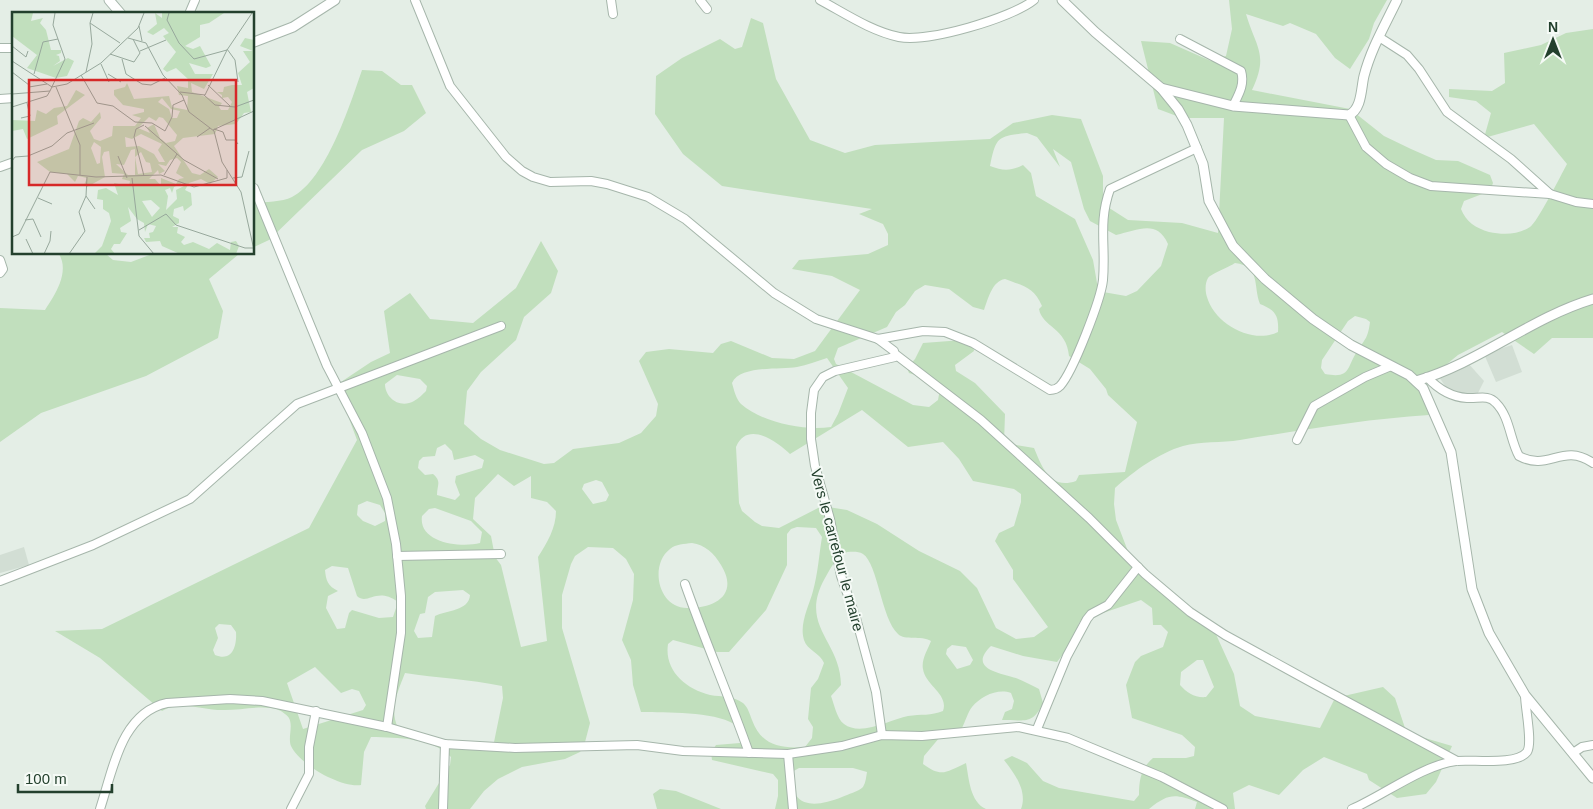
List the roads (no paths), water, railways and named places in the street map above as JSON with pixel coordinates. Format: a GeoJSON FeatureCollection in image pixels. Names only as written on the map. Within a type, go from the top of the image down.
{"type":"FeatureCollection","features":[{"type":"Feature","properties":{"kind":"street"},"geometry":{"type":"LineString","coordinates":[[109,0],[119,12]]}},
{"type":"Feature","properties":{"kind":"street"},"geometry":{"type":"LineString","coordinates":[[189,12],[194,0]]}},
{"type":"Feature","properties":{"kind":"street"},"geometry":{"type":"LineString","coordinates":[[255,42],[293,27],[335,0]]}},
{"type":"Feature","properties":{"kind":"street"},"geometry":{"type":"LineString","coordinates":[[415,0],[450,86],[506,157],[522,172],[550,182],[591,181],[607,184],[648,197],[685,219],[774,293],[816,319],[878,339],[981,420],[1089,518],[1138,567],[1190,612],[1225,635],[1457,761]]}},
{"type":"Feature","properties":{"kind":"street"},"geometry":{"type":"LineString","coordinates":[[611,0],[613,14]]}},
{"type":"Feature","properties":{"kind":"street"},"geometry":{"type":"LineString","coordinates":[[700,0],[706,9]]}},
{"type":"Feature","properties":{"kind":"street"},"geometry":{"type":"LineString","coordinates":[[820,0],[867,26],[906,38],[941,34],[1000,18],[1022,9],[1034,0]]}},
{"type":"Feature","properties":{"kind":"street"},"geometry":{"type":"LineString","coordinates":[[1062,0],[1094,32],[1161,88],[1187,125],[1203,164],[1209,201],[1233,246],[1265,279],[1313,319],[1351,345],[1416,381],[1427,396],[1451,452],[1462,533],[1477,603],[1489,633],[1525,696],[1593,778]]}},
{"type":"Feature","properties":{"kind":"street"},"geometry":{"type":"LineString","coordinates":[[1161,88],[1233,106],[1349,115],[1354,113],[1358,105],[1369,58],[1397,0]]}},
{"type":"Feature","properties":{"kind":"street"},"geometry":{"type":"LineString","coordinates":[[1379,37],[1407,56],[1447,112],[1511,159],[1550,194]]}},
{"type":"Feature","properties":{"kind":"street"},"geometry":{"type":"LineString","coordinates":[[1180,39],[1241,71],[1243,78],[1241,88],[1233,106]]}},
{"type":"Feature","properties":{"kind":"street"},"geometry":{"type":"LineString","coordinates":[[1349,115],[1366,147],[1386,164],[1410,178],[1431,186],[1550,194],[1576,202],[1593,204]]}},
{"type":"Feature","properties":{"kind":"street"},"geometry":{"type":"LineString","coordinates":[[878,339],[923,331],[945,332],[973,343],[1022,372],[1042,387],[1054,390],[1060,386],[1072,364],[1103,282],[1102,217],[1110,189],[1197,148]]}},
{"type":"Feature","properties":{"kind":"street"},"geometry":{"type":"LineString","coordinates":[[255,190],[337,388],[362,433],[387,498],[402,596],[401,633],[387,727]]}},
{"type":"Feature","properties":{"kind":"street"},"geometry":{"type":"LineString","coordinates":[[0,260],[3,269],[0,273]]}},
{"type":"Feature","properties":{"kind":"street"},"geometry":{"type":"LineString","coordinates":[[1416,381],[1473,357],[1523,329],[1593,299]]}},
{"type":"Feature","properties":{"kind":"street"},"geometry":{"type":"LineString","coordinates":[[0,581],[93,545],[183,503],[197,494],[291,407],[501,326]]}},
{"type":"Feature","properties":{"kind":"street","name":"Vers le carrefour le maire"},"geometry":{"type":"LineString","coordinates":[[882,735],[876,692],[856,618],[843,582],[830,519],[815,466],[811,439],[811,413],[814,390],[823,377],[835,371],[893,359],[895,354]]}},
{"type":"Feature","properties":{"kind":"street"},"geometry":{"type":"LineString","coordinates":[[1296,440],[1314,406],[1365,377],[1390,366]]}},
{"type":"Feature","properties":{"kind":"street"},"geometry":{"type":"LineString","coordinates":[[1428,377],[1435,386],[1448,394],[1470,399],[1479,397],[1495,402],[1504,414],[1519,456],[1532,463],[1543,462],[1556,456],[1574,456],[1593,463]]}},
{"type":"Feature","properties":{"kind":"street"},"geometry":{"type":"LineString","coordinates":[[397,556],[501,554]]}},
{"type":"Feature","properties":{"kind":"street"},"geometry":{"type":"LineString","coordinates":[[1037,729],[1068,656],[1087,620],[1095,611],[1108,605],[1138,567]]}},
{"type":"Feature","properties":{"kind":"street"},"geometry":{"type":"LineString","coordinates":[[684,584],[709,654],[731,702],[749,753]]}},
{"type":"Feature","properties":{"kind":"street"},"geometry":{"type":"LineString","coordinates":[[1352,809],[1428,769],[1457,761],[1512,760],[1526,752],[1530,742],[1525,696]]}},
{"type":"Feature","properties":{"kind":"street"},"geometry":{"type":"LineString","coordinates":[[100,809],[126,733],[144,712],[156,705],[245,699],[316,711],[387,727],[445,744],[543,749],[637,746],[684,752],[788,754],[842,746],[882,735],[922,736],[1006,727],[1037,729],[1068,738],[1162,777],[1223,809]]}},
{"type":"Feature","properties":{"kind":"street"},"geometry":{"type":"LineString","coordinates":[[291,809],[309,774],[309,746],[316,711]]}},
{"type":"Feature","properties":{"kind":"street"},"geometry":{"type":"LineString","coordinates":[[443,809],[445,744]]}},
{"type":"Feature","properties":{"kind":"street"},"geometry":{"type":"LineString","coordinates":[[1573,752],[1582,747],[1593,745]]}},
{"type":"Feature","properties":{"kind":"street"},"geometry":{"type":"LineString","coordinates":[[788,754],[793,809]]}}]}
